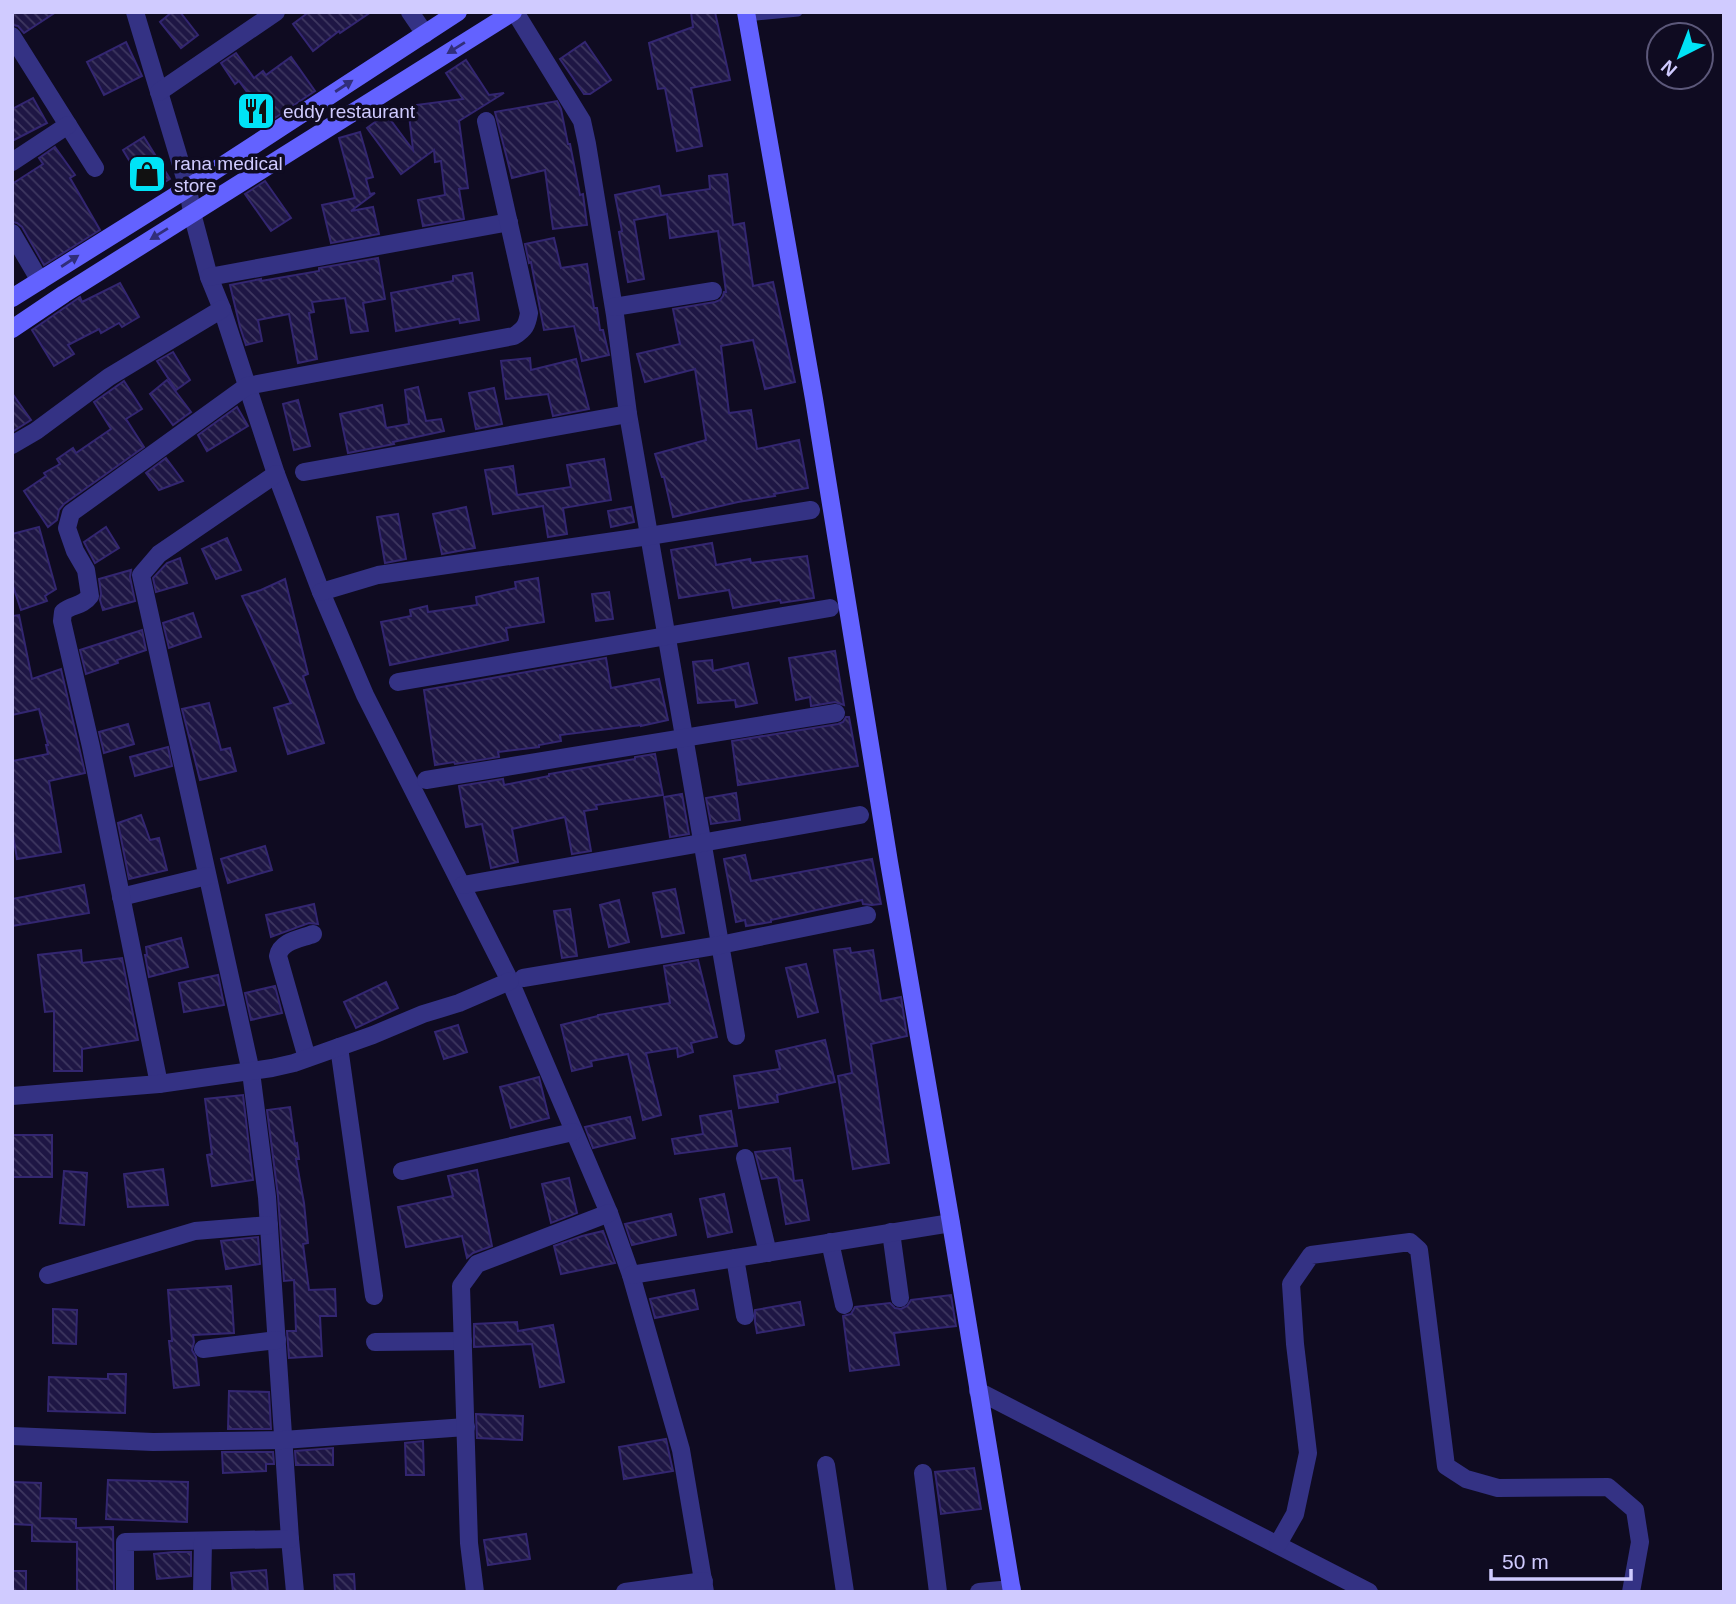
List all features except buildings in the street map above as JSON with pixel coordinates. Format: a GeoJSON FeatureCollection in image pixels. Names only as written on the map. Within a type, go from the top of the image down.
{"type":"FeatureCollection","features":[{"type":"Feature","properties":{"kind":"street"},"geometry":{"type":"LineString","coordinates":[[159,92],[276,12]]}},
{"type":"Feature","properties":{"kind":"street"},"geometry":{"type":"LineString","coordinates":[[410,12],[425,34]]}},
{"type":"Feature","properties":{"kind":"street"},"geometry":{"type":"LineString","coordinates":[[12,298],[188,188],[458,12]]}},
{"type":"Feature","properties":{"kind":"street"},"geometry":{"type":"LineString","coordinates":[[12,328],[514,12],[582,121],[614,307],[628,414],[736,1036]]}},
{"type":"Feature","properties":{"kind":"street"},"geometry":{"type":"LineString","coordinates":[[137,13],[188,188],[209,277],[276,474],[321,592],[365,695],[463,885],[517,980],[573,1132],[631,1275],[681,1450],[704,1587],[625,1592]]}},
{"type":"Feature","properties":{"kind":"street"},"geometry":{"type":"LineString","coordinates":[[746,15],[814,399],[882,821],[1012,1590],[979,1592]]}},
{"type":"Feature","properties":{"kind":"street"},"geometry":{"type":"LineString","coordinates":[[12,36],[95,168]]}},
{"type":"Feature","properties":{"kind":"street"},"geometry":{"type":"LineString","coordinates":[[159,1084],[91,747],[62,621],[63,612],[67,608],[85,603],[89,596],[86,570],[75,551],[67,527],[71,513],[247,386],[514,336],[523,330],[529,313],[486,121]]}},
{"type":"Feature","properties":{"kind":"street"},"geometry":{"type":"LineString","coordinates":[[12,162],[68,125]]}},
{"type":"Feature","properties":{"kind":"street"},"geometry":{"type":"LineString","coordinates":[[209,277],[509,222]]}},
{"type":"Feature","properties":{"kind":"street"},"geometry":{"type":"LineString","coordinates":[[12,233],[40,281]]}},
{"type":"Feature","properties":{"kind":"street"},"geometry":{"type":"LineString","coordinates":[[614,307],[713,291]]}},
{"type":"Feature","properties":{"kind":"street"},"geometry":{"type":"LineString","coordinates":[[12,445],[110,377],[222,309]]}},
{"type":"Feature","properties":{"kind":"street"},"geometry":{"type":"LineString","coordinates":[[304,472],[628,414]]}},
{"type":"Feature","properties":{"kind":"street"},"geometry":{"type":"LineString","coordinates":[[276,474],[159,554],[141,575],[251,1072],[267,1197],[295,1592]]}},
{"type":"Feature","properties":{"kind":"street"},"geometry":{"type":"LineString","coordinates":[[321,592],[378,575],[811,510]]}},
{"type":"Feature","properties":{"kind":"street"},"geometry":{"type":"LineString","coordinates":[[398,682],[830,608]]}},
{"type":"Feature","properties":{"kind":"street"},"geometry":{"type":"LineString","coordinates":[[426,780],[836,713]]}},
{"type":"Feature","properties":{"kind":"street"},"geometry":{"type":"LineString","coordinates":[[463,885],[860,815]]}},
{"type":"Feature","properties":{"kind":"street"},"geometry":{"type":"LineString","coordinates":[[121,897],[207,876]]}},
{"type":"Feature","properties":{"kind":"street"},"geometry":{"type":"LineString","coordinates":[[12,1096],[159,1084],[272,1068],[339,1047],[517,980],[720,945],[867,915]]}},
{"type":"Feature","properties":{"kind":"street"},"geometry":{"type":"LineString","coordinates":[[307,1058],[278,956],[279,950],[285,944],[313,934]]}},
{"type":"Feature","properties":{"kind":"street"},"geometry":{"type":"LineString","coordinates":[[339,1047],[374,1296]]}},
{"type":"Feature","properties":{"kind":"street"},"geometry":{"type":"LineString","coordinates":[[402,1171],[573,1132]]}},
{"type":"Feature","properties":{"kind":"street"},"geometry":{"type":"LineString","coordinates":[[745,1158],[768,1253]]}},
{"type":"Feature","properties":{"kind":"street"},"geometry":{"type":"LineString","coordinates":[[475,1592],[469,1543],[461,1286],[477,1264],[608,1213]]}},
{"type":"Feature","properties":{"kind":"street"},"geometry":{"type":"LineString","coordinates":[[631,1275],[951,1223]]}},
{"type":"Feature","properties":{"kind":"street"},"geometry":{"type":"LineString","coordinates":[[48,1275],[195,1231],[269,1225]]}},
{"type":"Feature","properties":{"kind":"street"},"geometry":{"type":"LineString","coordinates":[[891,1233],[900,1297]]}},
{"type":"Feature","properties":{"kind":"street"},"geometry":{"type":"LineString","coordinates":[[830,1242],[844,1305]]}},
{"type":"Feature","properties":{"kind":"street"},"geometry":{"type":"LineString","coordinates":[[1278,1544],[1296,1514],[1308,1452],[1295,1345],[1292,1284],[1311,1255],[1410,1242],[1419,1250],[1446,1466],[1466,1479],[1498,1488],[1608,1487],[1635,1510],[1640,1542],[1631,1592]]}},
{"type":"Feature","properties":{"kind":"street"},"geometry":{"type":"LineString","coordinates":[[735,1258],[745,1316]]}},
{"type":"Feature","properties":{"kind":"street"},"geometry":{"type":"LineString","coordinates":[[203,1349],[276,1340]]}},
{"type":"Feature","properties":{"kind":"street"},"geometry":{"type":"LineString","coordinates":[[375,1342],[463,1341]]}},
{"type":"Feature","properties":{"kind":"street"},"geometry":{"type":"LineString","coordinates":[[978,1391],[1369,1592]]}},
{"type":"Feature","properties":{"kind":"street"},"geometry":{"type":"LineString","coordinates":[[12,1436],[153,1442],[283,1440],[466,1427]]}},
{"type":"Feature","properties":{"kind":"street"},"geometry":{"type":"LineString","coordinates":[[826,1465],[845,1592]]}},
{"type":"Feature","properties":{"kind":"street"},"geometry":{"type":"LineString","coordinates":[[923,1473],[938,1592]]}},
{"type":"Feature","properties":{"kind":"street"},"geometry":{"type":"LineString","coordinates":[[125,1591],[125,1542],[290,1539]]}},
{"type":"Feature","properties":{"kind":"street"},"geometry":{"type":"LineString","coordinates":[[202,1592],[203,1541]]}},
{"type":"Feature","properties":{"kind":"lane"},"geometry":{"type":"LineString","coordinates":[[746,15],[798,12]]}},
{"type":"Feature","properties":{"kind":"place","name":"eddy restaurant"},"geometry":{"type":"Point","coordinates":[256,111]}},
{"type":"Feature","properties":{"kind":"place","name":"rana medical store"},"geometry":{"type":"Point","coordinates":[147,174]}}]}
